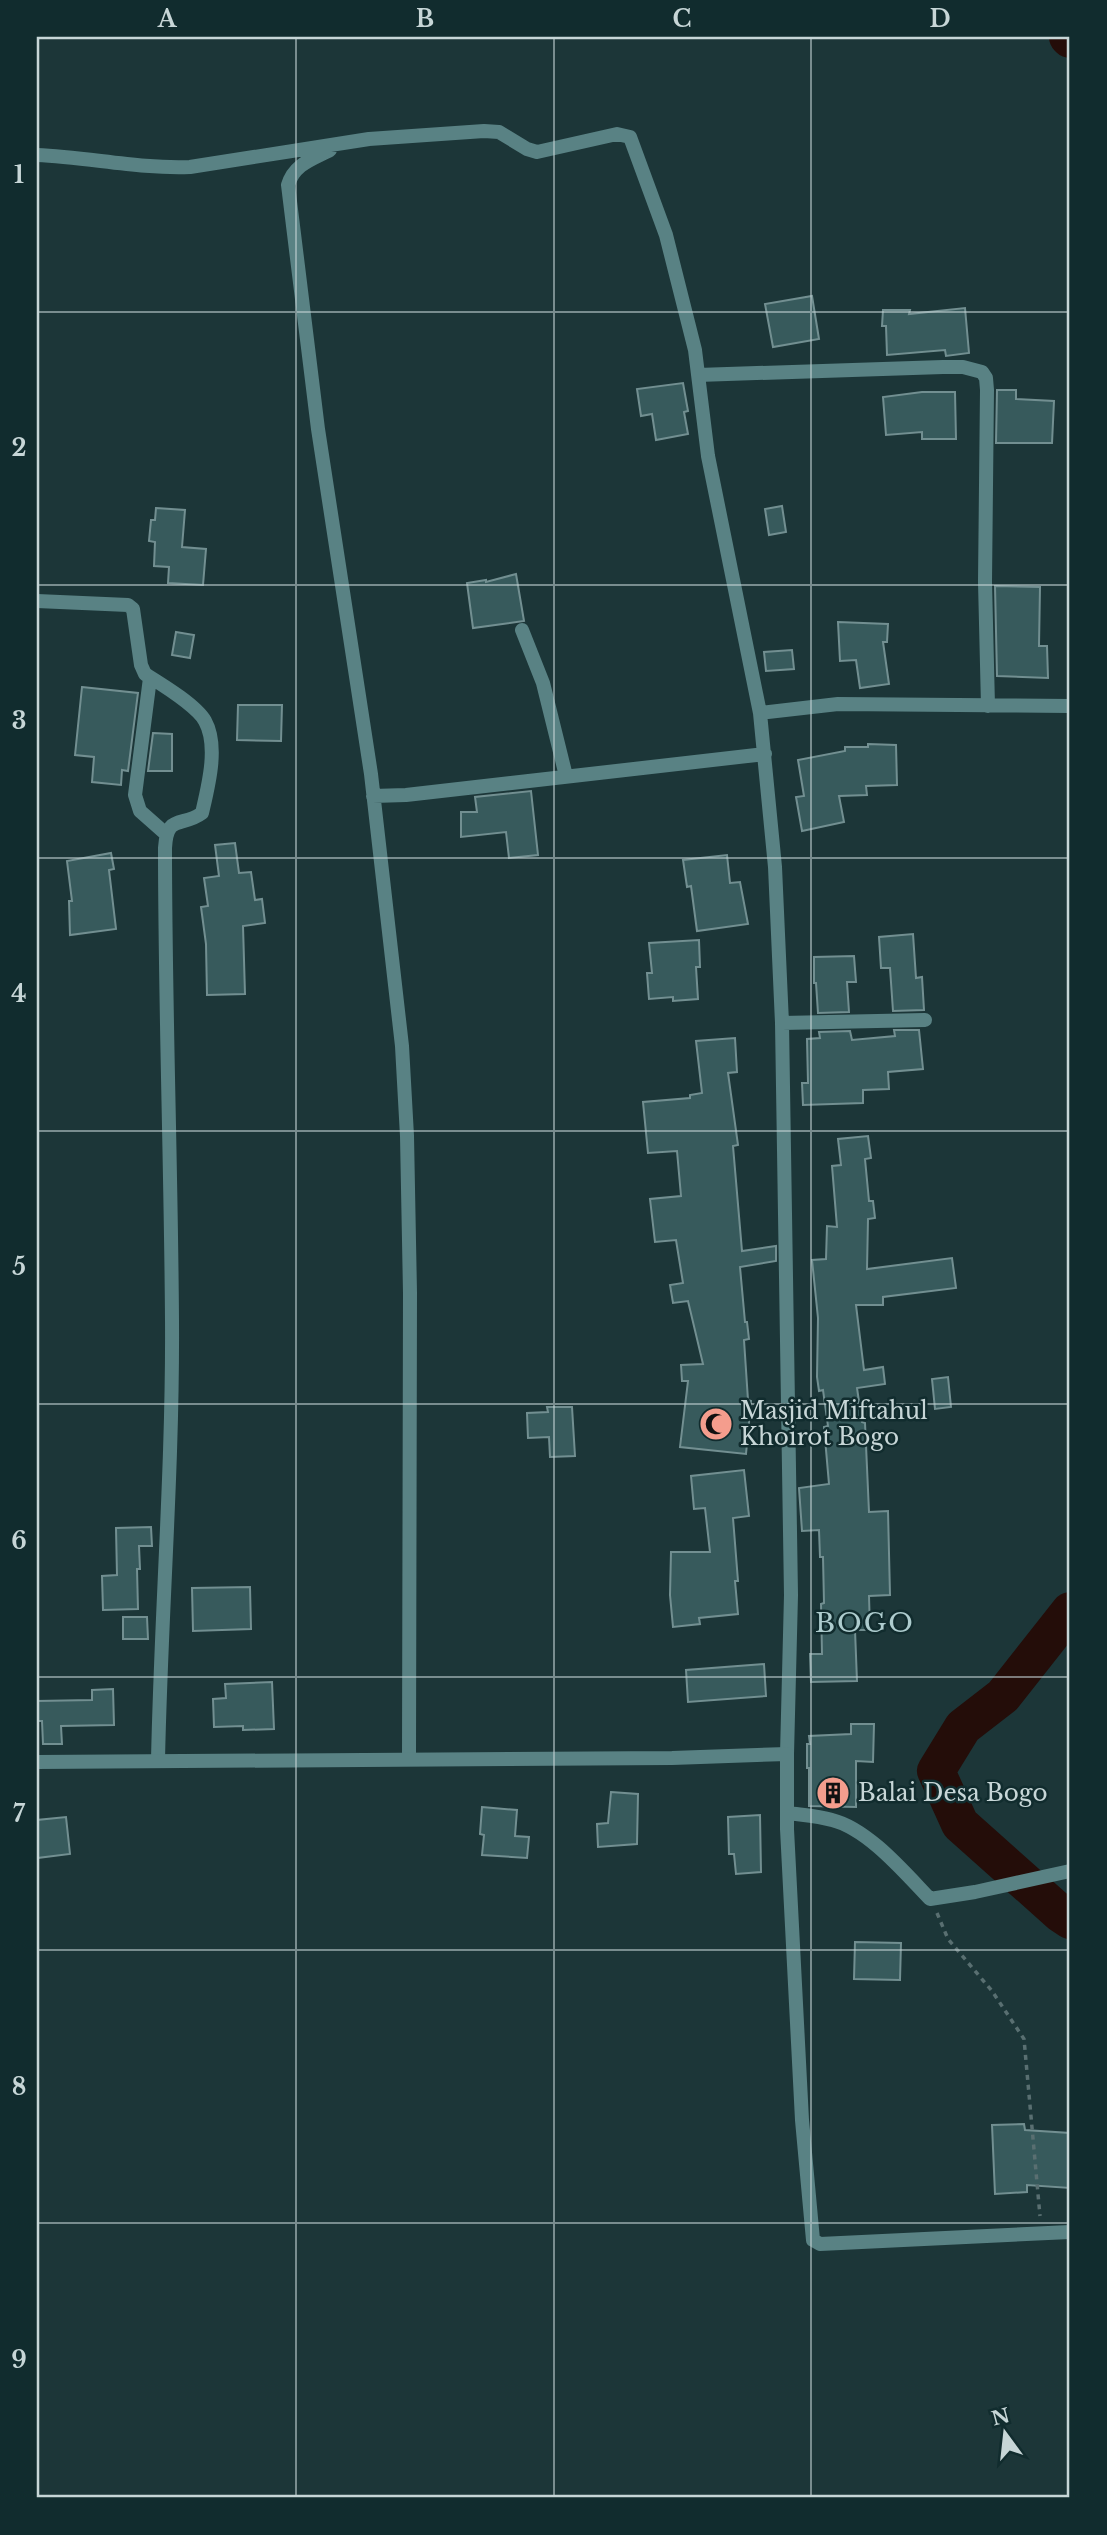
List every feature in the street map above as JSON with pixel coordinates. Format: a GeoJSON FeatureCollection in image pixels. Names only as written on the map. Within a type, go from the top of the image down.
{"type":"FeatureCollection","features":[{"type":"Feature","properties":{"kind":"street"},"geometry":{"type":"LineString","coordinates":[[37,155],[164,168],[190,167],[402,136],[499,132],[537,152],[617,134],[630,137],[666,235],[695,350],[708,456],[760,713],[765,754],[779,930],[782,1023],[791,1595],[788,1813],[802,2120],[813,2240],[820,2244],[1070,2232]]}},
{"type":"Feature","properties":{"kind":"street"},"geometry":{"type":"LineString","coordinates":[[341,144],[299,165],[290,176],[288,185],[318,429],[373,796],[402,1046],[410,1293],[409,1759]]}},
{"type":"Feature","properties":{"kind":"street"},"geometry":{"type":"LineString","coordinates":[[698,375],[943,367],[963,367],[982,372],[987,390],[985,582],[988,706]]}},
{"type":"Feature","properties":{"kind":"street"},"geometry":{"type":"LineString","coordinates":[[37,601],[128,605],[133,609],[141,665],[145,674],[197,711],[208,730],[212,759],[202,813],[198,817],[173,823],[166,834],[165,981],[172,1321],[168,1530],[158,1760]]}},
{"type":"Feature","properties":{"kind":"street"},"geometry":{"type":"LineString","coordinates":[[522,630],[543,682],[566,776]]}},
{"type":"Feature","properties":{"kind":"street"},"geometry":{"type":"LineString","coordinates":[[150,678],[135,795],[141,811],[166,834]]}},
{"type":"Feature","properties":{"kind":"street"},"geometry":{"type":"LineString","coordinates":[[760,713],[838,704],[1070,706]]}},
{"type":"Feature","properties":{"kind":"street"},"geometry":{"type":"LineString","coordinates":[[373,796],[406,795],[765,754]]}},
{"type":"Feature","properties":{"kind":"street"},"geometry":{"type":"LineString","coordinates":[[782,1023],[925,1020]]}},
{"type":"Feature","properties":{"kind":"street"},"geometry":{"type":"LineString","coordinates":[[37,1762],[672,1758],[787,1754]]}},
{"type":"Feature","properties":{"kind":"street"},"geometry":{"type":"LineString","coordinates":[[788,1813],[832,1820],[850,1827],[875,1846],[930,1899],[1070,1871]]}},
{"type":"Feature","properties":{"kind":"path"},"geometry":{"type":"LineString","coordinates":[[930,1899],[947,1939],[992,1991],[1024,2039],[1042,2233]]}},
{"type":"Feature","properties":{"kind":"building"},"geometry":{"type":"Polygon","coordinates":[[[812,296],[819,339],[773,347],[765,304],[812,296]]]}},
{"type":"Feature","properties":{"kind":"building"},"geometry":{"type":"Polygon","coordinates":[[[965,308],[969,353],[946,356],[945,350],[887,355],[886,326],[882,326],[883,310],[910,310],[909,314],[965,308]]]}},
{"type":"Feature","properties":{"kind":"building"},"geometry":{"type":"Polygon","coordinates":[[[683,383],[688,411],[684,412],[688,434],[656,440],[652,414],[641,416],[637,389],[683,383]]]}},
{"type":"Feature","properties":{"kind":"building"},"geometry":{"type":"Polygon","coordinates":[[[997,390],[1016,390],[1016,399],[1054,401],[1052,443],[996,443],[997,390]]]}},
{"type":"Feature","properties":{"kind":"building"},"geometry":{"type":"Polygon","coordinates":[[[922,392],[955,392],[956,439],[922,439],[922,432],[886,435],[883,397],[922,392]]]}},
{"type":"Feature","properties":{"kind":"building"},"geometry":{"type":"Polygon","coordinates":[[[782,506],[786,532],[769,535],[765,509],[782,506]]]}},
{"type":"Feature","properties":{"kind":"building"},"geometry":{"type":"Polygon","coordinates":[[[156,508],[185,510],[182,547],[206,549],[203,585],[168,583],[169,567],[154,566],[155,542],[149,541],[151,520],[155,520],[156,508]]]}},
{"type":"Feature","properties":{"kind":"building"},"geometry":{"type":"Polygon","coordinates":[[[516,574],[524,621],[473,628],[467,583],[486,582],[516,574]]]}},
{"type":"Feature","properties":{"kind":"building"},"geometry":{"type":"Polygon","coordinates":[[[995,586],[1040,587],[1039,646],[1047,646],[1048,678],[997,676],[995,586]]]}},
{"type":"Feature","properties":{"kind":"building"},"geometry":{"type":"Polygon","coordinates":[[[838,622],[888,624],[887,642],[883,642],[889,684],[860,688],[856,660],[840,661],[838,622]]]}},
{"type":"Feature","properties":{"kind":"building"},"geometry":{"type":"Polygon","coordinates":[[[176,632],[194,635],[190,658],[172,655],[176,632]]]}},
{"type":"Feature","properties":{"kind":"building"},"geometry":{"type":"Polygon","coordinates":[[[792,650],[794,669],[766,671],[764,652],[792,650]]]}},
{"type":"Feature","properties":{"kind":"building"},"geometry":{"type":"Polygon","coordinates":[[[82,687],[138,693],[128,771],[122,770],[121,785],[92,782],[94,757],[75,755],[82,687]]]}},
{"type":"Feature","properties":{"kind":"building"},"geometry":{"type":"Polygon","coordinates":[[[238,705],[282,705],[281,741],[237,740],[238,705]]]}},
{"type":"Feature","properties":{"kind":"building"},"geometry":{"type":"Polygon","coordinates":[[[153,733],[172,734],[172,771],[148,771],[153,733]]]}},
{"type":"Feature","properties":{"kind":"building"},"geometry":{"type":"Polygon","coordinates":[[[868,744],[896,745],[897,785],[866,786],[867,795],[839,796],[844,822],[802,831],[796,797],[804,796],[798,760],[845,751],[845,747],[868,747],[868,744]]]}},
{"type":"Feature","properties":{"kind":"building"},"geometry":{"type":"Polygon","coordinates":[[[531,791],[538,855],[509,858],[506,832],[461,837],[461,812],[477,812],[475,797],[531,791]]]}},
{"type":"Feature","properties":{"kind":"building"},"geometry":{"type":"Polygon","coordinates":[[[235,843],[239,873],[251,872],[255,900],[262,899],[265,923],[243,926],[245,994],[207,995],[206,944],[201,907],[208,906],[204,878],[219,876],[215,845],[235,843]]]}},
{"type":"Feature","properties":{"kind":"building"},"geometry":{"type":"Polygon","coordinates":[[[111,853],[114,869],[109,870],[116,929],[70,935],[69,901],[72,901],[67,861],[111,853]]]}},
{"type":"Feature","properties":{"kind":"building"},"geometry":{"type":"Polygon","coordinates":[[[727,855],[730,883],[740,882],[748,924],[697,931],[691,886],[687,887],[683,860],[727,855]]]}},
{"type":"Feature","properties":{"kind":"building"},"geometry":{"type":"Polygon","coordinates":[[[913,934],[916,978],[922,977],[924,1010],[893,1011],[890,968],[881,968],[879,937],[913,934]]]}},
{"type":"Feature","properties":{"kind":"building"},"geometry":{"type":"Polygon","coordinates":[[[699,940],[700,967],[696,967],[698,999],[649,999],[647,973],[652,973],[649,943],[699,940]]]}},
{"type":"Feature","properties":{"kind":"building"},"geometry":{"type":"Polygon","coordinates":[[[854,956],[856,982],[847,982],[849,1012],[818,1013],[814,957],[854,956]]]}},
{"type":"Feature","properties":{"kind":"building"},"geometry":{"type":"Polygon","coordinates":[[[894,1030],[919,1030],[923,1069],[888,1072],[889,1089],[863,1090],[863,1103],[803,1105],[802,1083],[808,1083],[807,1039],[820,1038],[819,1032],[850,1031],[852,1040],[895,1036],[894,1030]]]}},
{"type":"Feature","properties":{"kind":"building"},"geometry":{"type":"Polygon","coordinates":[[[735,1038],[737,1072],[728,1073],[738,1145],[733,1146],[742,1251],[776,1246],[776,1261],[740,1267],[749,1339],[744,1340],[748,1400],[751,1401],[746,1454],[680,1447],[688,1381],[682,1381],[681,1365],[703,1364],[688,1301],[673,1303],[670,1285],[683,1283],[676,1240],[655,1242],[650,1199],[681,1196],[677,1151],[648,1153],[643,1102],[690,1098],[690,1095],[702,1093],[696,1041],[735,1038]]]}},
{"type":"Feature","properties":{"kind":"building"},"geometry":{"type":"Polygon","coordinates":[[[868,1136],[871,1158],[865,1159],[869,1201],[873,1201],[875,1218],[868,1219],[867,1269],[952,1258],[956,1288],[883,1297],[883,1305],[856,1305],[864,1370],[883,1367],[885,1384],[857,1388],[862,1422],[865,1423],[869,1512],[888,1511],[890,1595],[869,1596],[870,1630],[855,1630],[857,1681],[811,1682],[810,1654],[822,1654],[823,1557],[820,1557],[819,1530],[802,1531],[799,1488],[829,1484],[824,1427],[828,1426],[823,1390],[819,1391],[817,1377],[818,1318],[812,1260],[826,1259],[827,1226],[837,1227],[832,1166],[841,1165],[838,1139],[868,1136]]]}},
{"type":"Feature","properties":{"kind":"building"},"geometry":{"type":"Polygon","coordinates":[[[948,1377],[951,1407],[935,1409],[932,1379],[948,1377]]]}},
{"type":"Feature","properties":{"kind":"building"},"geometry":{"type":"Polygon","coordinates":[[[547,1407],[572,1407],[575,1456],[550,1457],[549,1437],[528,1438],[527,1413],[548,1412],[547,1407]]]}},
{"type":"Feature","properties":{"kind":"building"},"geometry":{"type":"Polygon","coordinates":[[[744,1470],[749,1516],[733,1518],[738,1614],[699,1618],[700,1624],[673,1627],[670,1595],[671,1552],[710,1552],[705,1508],[694,1509],[691,1476],[744,1470]]]}},
{"type":"Feature","properties":{"kind":"building"},"geometry":{"type":"Polygon","coordinates":[[[151,1527],[152,1546],[139,1546],[138,1609],[103,1610],[102,1576],[117,1575],[116,1528],[151,1527]]]}},
{"type":"Feature","properties":{"kind":"building"},"geometry":{"type":"Polygon","coordinates":[[[250,1587],[251,1629],[193,1631],[192,1588],[250,1587]]]}},
{"type":"Feature","properties":{"kind":"building"},"geometry":{"type":"Polygon","coordinates":[[[123,1617],[147,1617],[148,1639],[123,1639],[123,1617]]]}},
{"type":"Feature","properties":{"kind":"building"},"geometry":{"type":"Polygon","coordinates":[[[764,1664],[766,1696],[688,1702],[686,1670],[764,1664]]]}},
{"type":"Feature","properties":{"kind":"building"},"geometry":{"type":"Polygon","coordinates":[[[272,1682],[274,1729],[214,1727],[213,1699],[226,1698],[225,1684],[272,1682]]]}},
{"type":"Feature","properties":{"kind":"building"},"geometry":{"type":"Polygon","coordinates":[[[113,1689],[114,1725],[61,1726],[62,1744],[43,1744],[42,1721],[37,1721],[37,1701],[92,1700],[92,1690],[113,1689]]]}},
{"type":"Feature","properties":{"kind":"building"},"geometry":{"type":"Polygon","coordinates":[[[851,1724],[874,1724],[873,1762],[856,1761],[856,1807],[809,1806],[809,1736],[851,1734],[851,1724]]]}},
{"type":"Feature","properties":{"kind":"building"},"geometry":{"type":"Polygon","coordinates":[[[611,1792],[638,1794],[637,1844],[598,1847],[597,1824],[608,1823],[611,1792]]]}},
{"type":"Feature","properties":{"kind":"building"},"geometry":{"type":"Polygon","coordinates":[[[482,1807],[517,1810],[515,1836],[529,1837],[527,1858],[482,1855],[482,1807]]]}},
{"type":"Feature","properties":{"kind":"building"},"geometry":{"type":"Polygon","coordinates":[[[760,1815],[761,1872],[736,1874],[734,1854],[729,1854],[728,1817],[760,1815]]]}},
{"type":"Feature","properties":{"kind":"building"},"geometry":{"type":"Polygon","coordinates":[[[66,1817],[70,1854],[37,1858],[37,1820],[66,1817]]]}},
{"type":"Feature","properties":{"kind":"building"},"geometry":{"type":"Polygon","coordinates":[[[855,1942],[901,1943],[900,1980],[854,1979],[855,1942]]]}},
{"type":"Feature","properties":{"kind":"building"},"geometry":{"type":"Polygon","coordinates":[[[1024,2124],[1025,2130],[1070,2133],[1070,2188],[1027,2185],[1027,2192],[995,2194],[992,2125],[1024,2124]]]}},
{"type":"Feature","properties":{"kind":"waterway"},"geometry":{"type":"LineString","coordinates":[[1070,1611],[1003,1696],[963,1727],[936,1771],[960,1824],[1070,1920]]}},
{"type":"Feature","properties":{"kind":"place","name":"Masjid Miftahul Khoirot Bogo"},"geometry":{"type":"Point","coordinates":[716,1424]}},
{"type":"Feature","properties":{"kind":"place","name":"Balai Desa Bogo"},"geometry":{"type":"Point","coordinates":[833,1793]}},
{"type":"Feature","properties":{"kind":"district","name":"BOGO"},"geometry":{"type":"Point","coordinates":[865,1623]}}]}
